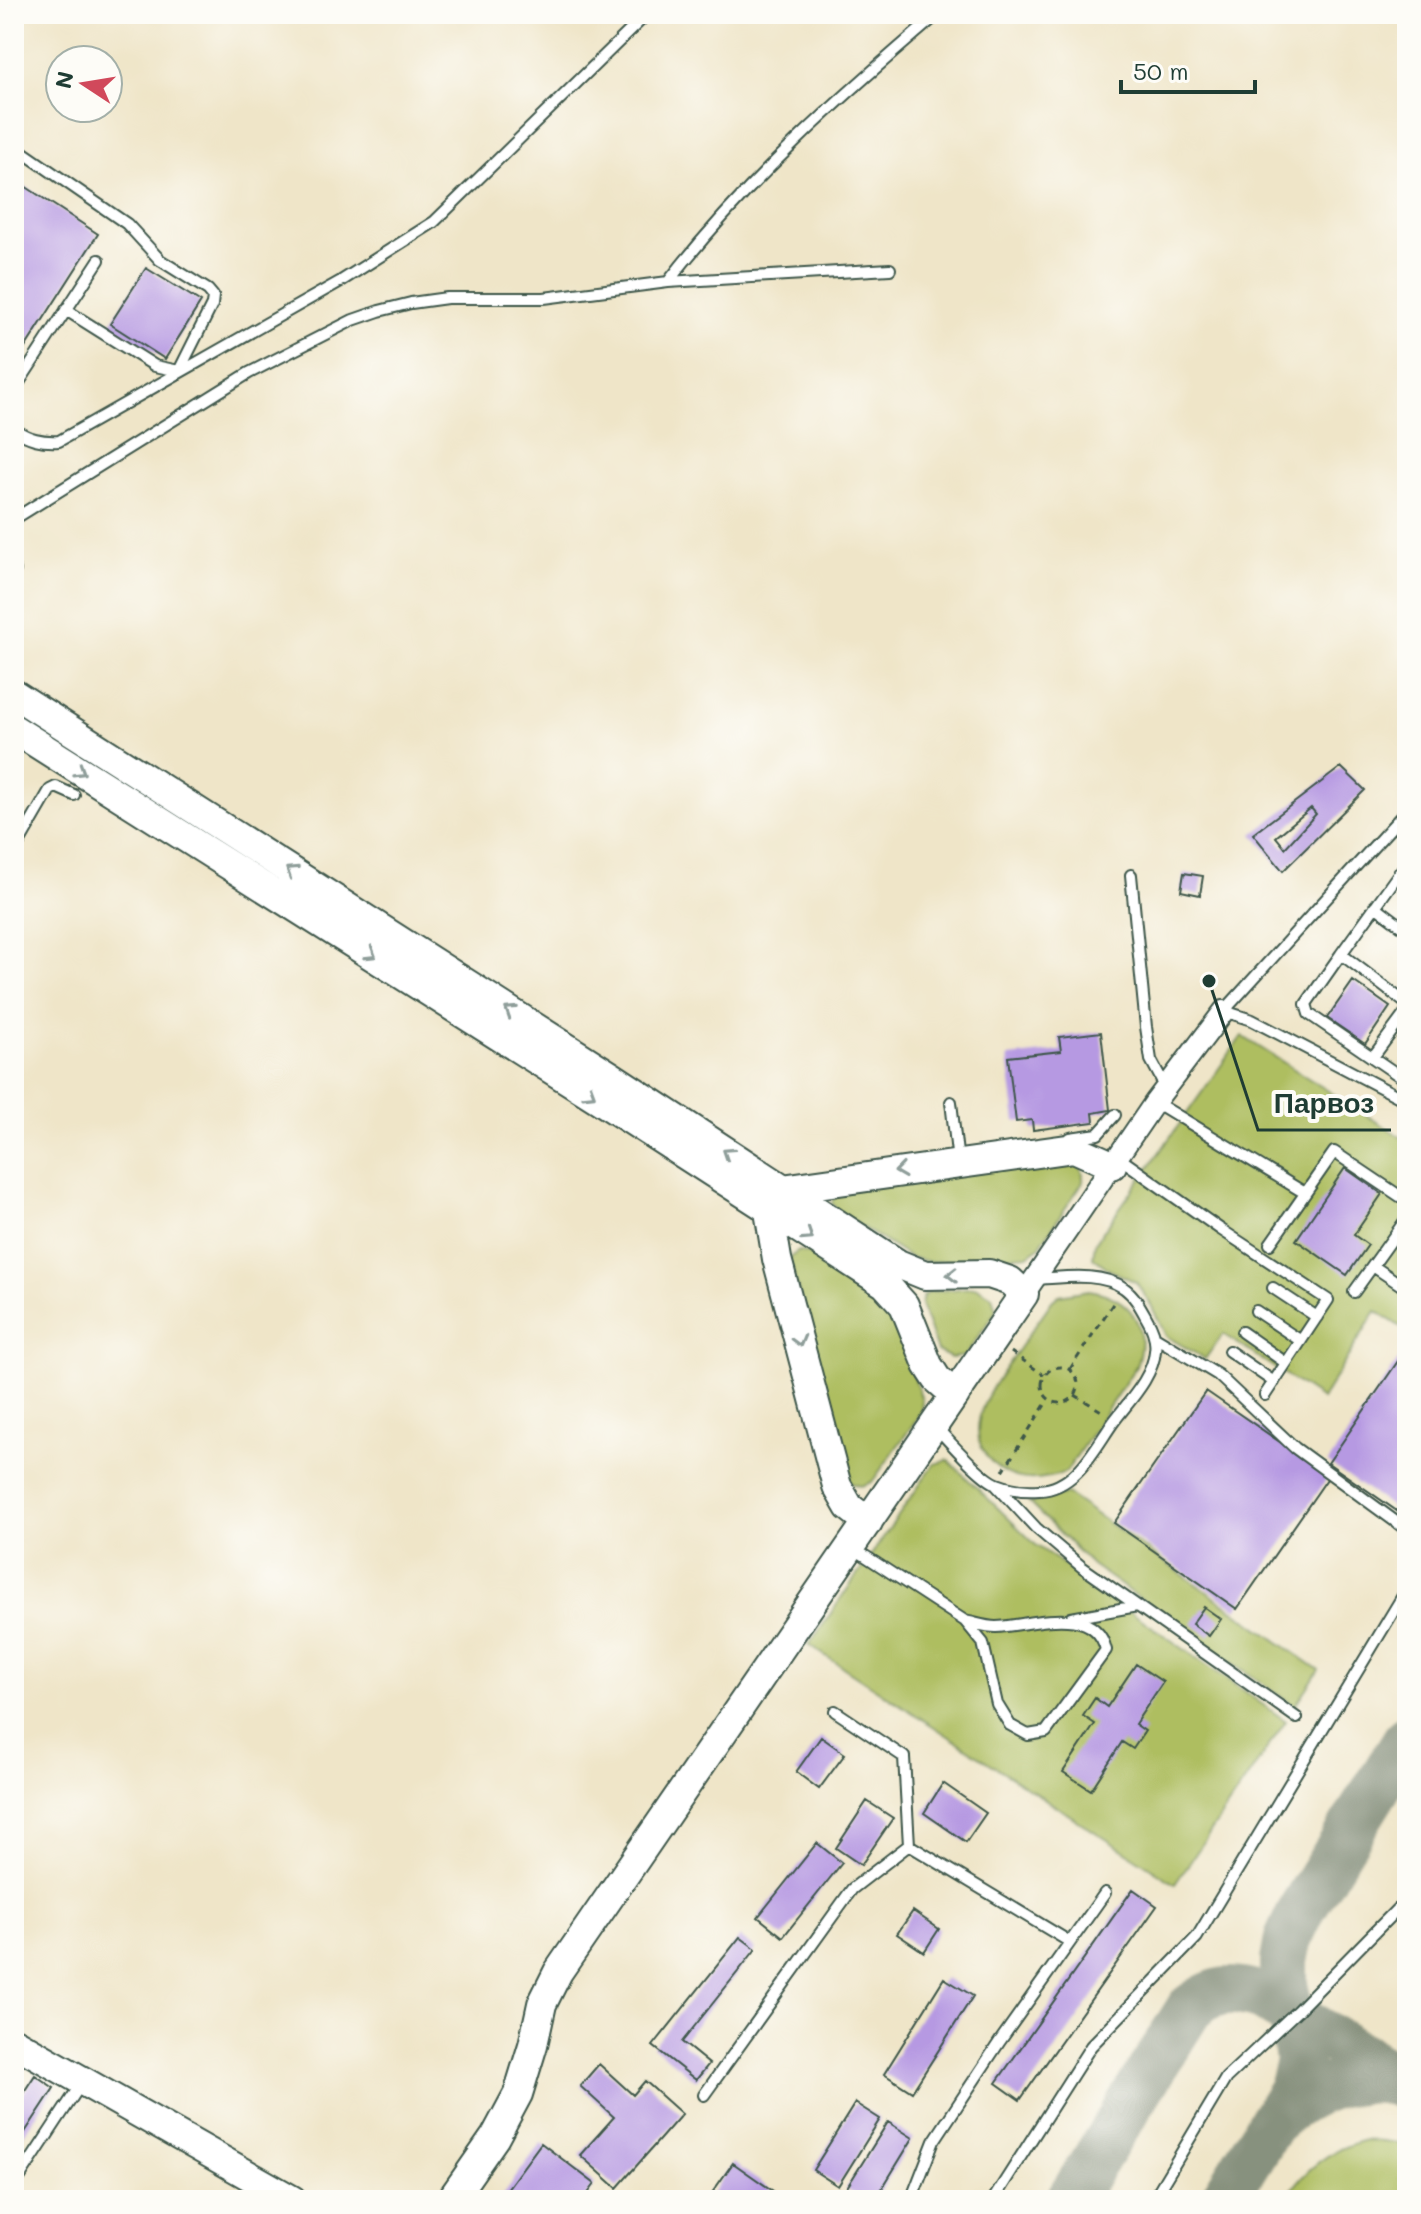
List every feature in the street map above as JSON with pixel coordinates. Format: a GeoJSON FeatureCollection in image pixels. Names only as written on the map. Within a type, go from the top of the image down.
{"type":"FeatureCollection","features":[{"type":"Feature","properties":{"kind":"street"},"geometry":{"type":"LineString","coordinates":[[14,694],[614,1078],[885,1284],[904,1305],[928,1365],[937,1379],[955,1395]]}},
{"type":"Feature","properties":{"kind":"street"},"geometry":{"type":"LineString","coordinates":[[14,729],[560,1074],[776,1200],[925,1275],[989,1274],[1029,1287]]}},
{"type":"Feature","properties":{"kind":"street"},"geometry":{"type":"LineString","coordinates":[[451,2200],[495,2137],[518,2094],[542,2004],[558,1972],[1115,1161],[1224,1011]]}},
{"type":"Feature","properties":{"kind":"street"},"geometry":{"type":"LineString","coordinates":[[776,1200],[958,1164],[1074,1148],[1115,1161]]}},
{"type":"Feature","properties":{"kind":"street"},"geometry":{"type":"LineString","coordinates":[[776,1200],[777,1259],[837,1486],[849,1507],[868,1522]]}},
{"type":"Feature","properties":{"kind":"street"},"geometry":{"type":"LineString","coordinates":[[14,2042],[292,2200]]}},
{"type":"Feature","properties":{"kind":"lane"},"geometry":{"type":"LineString","coordinates":[[14,429],[41,442],[59,441],[341,281],[434,222],[647,14]]}},
{"type":"Feature","properties":{"kind":"lane"},"geometry":{"type":"LineString","coordinates":[[668,282],[698,243],[804,133],[938,14]]}},
{"type":"Feature","properties":{"kind":"lane"},"geometry":{"type":"LineString","coordinates":[[14,146],[127,224],[160,260],[213,296],[212,305],[179,371]]}},
{"type":"Feature","properties":{"kind":"lane"},"geometry":{"type":"LineString","coordinates":[[14,390],[99,260]]}},
{"type":"Feature","properties":{"kind":"lane"},"geometry":{"type":"LineString","coordinates":[[14,519],[249,373],[353,320],[411,303],[447,298],[544,298],[668,282],[890,269]]}},
{"type":"Feature","properties":{"kind":"lane"},"geometry":{"type":"LineString","coordinates":[[66,310],[155,366],[179,371]]}},
{"type":"Feature","properties":{"kind":"lane"},"geometry":{"type":"LineString","coordinates":[[14,852],[50,790],[56,787],[74,795]]}},
{"type":"Feature","properties":{"kind":"lane"},"geometry":{"type":"LineString","coordinates":[[1407,810],[1224,1011],[1252,1020],[1407,1101]]}},
{"type":"Feature","properties":{"kind":"lane"},"geometry":{"type":"LineString","coordinates":[[1407,869],[1400,872],[1306,1004],[1309,1014],[1407,1081]]}},
{"type":"Feature","properties":{"kind":"lane"},"geometry":{"type":"LineString","coordinates":[[1131,875],[1146,1027],[1161,1095],[1305,1193]]}},
{"type":"Feature","properties":{"kind":"lane"},"geometry":{"type":"LineString","coordinates":[[1375,906],[1407,930]]}},
{"type":"Feature","properties":{"kind":"lane"},"geometry":{"type":"LineString","coordinates":[[1341,954],[1407,1004]]}},
{"type":"Feature","properties":{"kind":"lane"},"geometry":{"type":"LineString","coordinates":[[1373,1057],[1407,1011]]}},
{"type":"Feature","properties":{"kind":"lane"},"geometry":{"type":"LineString","coordinates":[[951,1102],[958,1164]]}},
{"type":"Feature","properties":{"kind":"lane"},"geometry":{"type":"LineString","coordinates":[[984,1150],[1098,1134],[1115,1115]]}},
{"type":"Feature","properties":{"kind":"lane"},"geometry":{"type":"LineString","coordinates":[[1270,1244],[1334,1152],[1407,1201]]}},
{"type":"Feature","properties":{"kind":"lane"},"geometry":{"type":"LineString","coordinates":[[1115,1161],[1328,1300],[1265,1395]]}},
{"type":"Feature","properties":{"kind":"lane"},"geometry":{"type":"LineString","coordinates":[[1354,1292],[1407,1218]]}},
{"type":"Feature","properties":{"kind":"lane"},"geometry":{"type":"LineString","coordinates":[[1373,1266],[1407,1289]]}},
{"type":"Feature","properties":{"kind":"lane"},"geometry":{"type":"LineString","coordinates":[[994,1484],[1042,1490],[1061,1486],[1080,1469],[1115,1420],[1146,1376],[1155,1353],[1151,1325],[1137,1301],[1123,1287],[1099,1279],[1072,1277],[1029,1287]]}},
{"type":"Feature","properties":{"kind":"lane"},"geometry":{"type":"LineString","coordinates":[[1273,1288],[1317,1317]]}},
{"type":"Feature","properties":{"kind":"lane"},"geometry":{"type":"LineString","coordinates":[[1256,1311],[1301,1341]]}},
{"type":"Feature","properties":{"kind":"lane"},"geometry":{"type":"LineString","coordinates":[[1242,1332],[1286,1363]]}},
{"type":"Feature","properties":{"kind":"lane"},"geometry":{"type":"LineString","coordinates":[[1155,1337],[1218,1375],[1295,1448],[1407,1530]]}},
{"type":"Feature","properties":{"kind":"lane"},"geometry":{"type":"LineString","coordinates":[[1229,1351],[1274,1382]]}},
{"type":"Feature","properties":{"kind":"lane"},"geometry":{"type":"LineString","coordinates":[[934,1425],[1036,1528],[1082,1567],[1297,1718]]}},
{"type":"Feature","properties":{"kind":"lane"},"geometry":{"type":"LineString","coordinates":[[851,1547],[965,1621],[983,1643],[997,1704],[1010,1725],[1028,1735],[1046,1732],[1106,1650],[1103,1640],[1089,1627],[1069,1619]]}},
{"type":"Feature","properties":{"kind":"lane"},"geometry":{"type":"LineString","coordinates":[[993,2200],[1091,2046],[1197,1937],[1407,1589]]}},
{"type":"Feature","properties":{"kind":"lane"},"geometry":{"type":"LineString","coordinates":[[965,1621],[993,1627],[1069,1619],[1137,1606]]}},
{"type":"Feature","properties":{"kind":"lane"},"geometry":{"type":"LineString","coordinates":[[835,1711],[904,1757],[909,1845]]}},
{"type":"Feature","properties":{"kind":"lane"},"geometry":{"type":"LineString","coordinates":[[909,1845],[1070,1942]]}},
{"type":"Feature","properties":{"kind":"lane"},"geometry":{"type":"LineString","coordinates":[[704,2095],[852,1889],[909,1845]]}},
{"type":"Feature","properties":{"kind":"lane"},"geometry":{"type":"LineString","coordinates":[[911,2200],[934,2141],[1000,2041],[1105,1893]]}},
{"type":"Feature","properties":{"kind":"lane"},"geometry":{"type":"LineString","coordinates":[[1153,2200],[1226,2078],[1407,1899]]}},
{"type":"Feature","properties":{"kind":"lane"},"geometry":{"type":"LineString","coordinates":[[14,2186],[83,2080]]}},
{"type":"Feature","properties":{"kind":"path"},"geometry":{"type":"LineString","coordinates":[[1070,1369],[1123,1287]]}},
{"type":"Feature","properties":{"kind":"path"},"geometry":{"type":"LineString","coordinates":[[993,1339],[1044,1375]]}},
{"type":"Feature","properties":{"kind":"path"},"geometry":{"type":"LineString","coordinates":[[1059,1366],[1070,1369],[1077,1378],[1075,1395],[1065,1402],[1048,1400],[1041,1387],[1044,1375],[1059,1366]]}},
{"type":"Feature","properties":{"kind":"path"},"geometry":{"type":"LineString","coordinates":[[1075,1395],[1115,1420]]}},
{"type":"Feature","properties":{"kind":"path"},"geometry":{"type":"LineString","coordinates":[[994,1484],[1048,1400]]}},
{"type":"Feature","properties":{"kind":"green space"},"geometry":{"type":"Polygon","coordinates":[[[1242,1036],[1407,1141],[1407,1331],[1376,1311],[1322,1399],[1223,1334],[1205,1359],[1166,1336],[1136,1282],[1110,1270],[1093,1257],[1095,1243],[1242,1036]]]}},
{"type":"Feature","properties":{"kind":"green space"},"geometry":{"type":"Polygon","coordinates":[[[1064,1159],[1079,1166],[1083,1182],[1039,1247],[1028,1255],[930,1262],[909,1257],[840,1213],[832,1203],[835,1192],[1064,1159]]]}},
{"type":"Feature","properties":{"kind":"green space"},"geometry":{"type":"Polygon","coordinates":[[[799,1251],[811,1254],[892,1312],[922,1400],[921,1413],[872,1482],[861,1486],[850,1483],[789,1258],[799,1251]]]}},
{"type":"Feature","properties":{"kind":"green space"},"geometry":{"type":"Polygon","coordinates":[[[977,1287],[992,1296],[996,1311],[965,1356],[951,1358],[937,1351],[921,1305],[923,1296],[929,1292],[977,1287]]]}},
{"type":"Feature","properties":{"kind":"green space"},"geometry":{"type":"Polygon","coordinates":[[[1089,1290],[1116,1299],[1134,1315],[1140,1338],[1136,1366],[1066,1472],[1033,1479],[1009,1474],[987,1457],[980,1443],[978,1428],[987,1398],[1052,1301],[1059,1295],[1089,1290]]]}},
{"type":"Feature","properties":{"kind":"green space"},"geometry":{"type":"Polygon","coordinates":[[[948,1460],[1036,1545],[1286,1721],[1175,1884],[809,1645],[934,1464],[948,1460]]]}},
{"type":"Feature","properties":{"kind":"green space"},"geometry":{"type":"Polygon","coordinates":[[[1067,1494],[1319,1670],[1295,1706],[1092,1565],[1029,1503],[1067,1494]]]}},
{"type":"Feature","properties":{"kind":"green space"},"geometry":{"type":"Polygon","coordinates":[[[1365,2140],[1407,2145],[1407,2200],[1285,2200],[1319,2162],[1340,2149],[1365,2140]]]}},
{"type":"Feature","properties":{"kind":"building"},"geometry":{"type":"Polygon","coordinates":[[[14,179],[98,234],[14,365],[14,179]]]}},
{"type":"Feature","properties":{"kind":"building"},"geometry":{"type":"Polygon","coordinates":[[[146,268],[201,302],[165,359],[110,324],[146,268]]]}},
{"type":"Feature","properties":{"kind":"building"},"geometry":{"type":"Polygon","coordinates":[[[1341,767],[1365,790],[1283,871],[1253,834],[1341,767]],[[1311,808],[1276,837],[1285,848],[1316,814],[1311,808]]]}},
{"type":"Feature","properties":{"kind":"building"},"geometry":{"type":"Polygon","coordinates":[[[1184,873],[1203,876],[1200,895],[1181,891],[1184,873]]]}},
{"type":"Feature","properties":{"kind":"building"},"geometry":{"type":"Polygon","coordinates":[[[1353,981],[1390,1007],[1365,1044],[1327,1018],[1353,981]]]}},
{"type":"Feature","properties":{"kind":"building"},"geometry":{"type":"Polygon","coordinates":[[[1101,1032],[1110,1110],[1093,1113],[1094,1122],[1033,1130],[1032,1120],[1016,1122],[1008,1057],[1061,1051],[1059,1037],[1101,1032]]]}},
{"type":"Feature","properties":{"kind":"building"},"geometry":{"type":"Polygon","coordinates":[[[1345,1168],[1382,1194],[1354,1235],[1368,1245],[1347,1275],[1296,1240],[1345,1168]]]}},
{"type":"Feature","properties":{"kind":"building"},"geometry":{"type":"Polygon","coordinates":[[[1407,1348],[1407,1518],[1328,1463],[1407,1348]]]}},
{"type":"Feature","properties":{"kind":"building"},"geometry":{"type":"Polygon","coordinates":[[[1206,1391],[1329,1476],[1237,1609],[1114,1523],[1206,1391]]]}},
{"type":"Feature","properties":{"kind":"building"},"geometry":{"type":"Polygon","coordinates":[[[1204,1607],[1221,1619],[1209,1636],[1192,1624],[1204,1607]]]}},
{"type":"Feature","properties":{"kind":"building"},"geometry":{"type":"Polygon","coordinates":[[[1136,1664],[1163,1682],[1135,1724],[1145,1731],[1133,1749],[1122,1742],[1091,1790],[1063,1772],[1095,1724],[1083,1716],[1095,1698],[1107,1707],[1136,1664]]]}},
{"type":"Feature","properties":{"kind":"building"},"geometry":{"type":"Polygon","coordinates":[[[821,1737],[845,1754],[819,1789],[796,1772],[821,1737]]]}},
{"type":"Feature","properties":{"kind":"building"},"geometry":{"type":"Polygon","coordinates":[[[943,1783],[986,1813],[966,1842],[924,1813],[943,1783]]]}},
{"type":"Feature","properties":{"kind":"building"},"geometry":{"type":"Polygon","coordinates":[[[867,1801],[893,1818],[861,1865],[836,1848],[867,1801]]]}},
{"type":"Feature","properties":{"kind":"building"},"geometry":{"type":"Polygon","coordinates":[[[817,1843],[842,1863],[783,1937],[758,1917],[817,1843]]]}},
{"type":"Feature","properties":{"kind":"building"},"geometry":{"type":"Polygon","coordinates":[[[1133,1889],[1157,1906],[1020,2100],[996,2083],[1133,1889]]]}},
{"type":"Feature","properties":{"kind":"building"},"geometry":{"type":"Polygon","coordinates":[[[913,1911],[939,1929],[924,1952],[897,1934],[913,1911]]]}},
{"type":"Feature","properties":{"kind":"building"},"geometry":{"type":"Polygon","coordinates":[[[740,1937],[756,1949],[682,2042],[709,2064],[696,2080],[653,2046],[740,1937]]]}},
{"type":"Feature","properties":{"kind":"building"},"geometry":{"type":"Polygon","coordinates":[[[944,1978],[973,1996],[912,2092],[884,2074],[944,1978]]]}},
{"type":"Feature","properties":{"kind":"building"},"geometry":{"type":"Polygon","coordinates":[[[599,2064],[633,2095],[645,2081],[682,2114],[617,2188],[580,2155],[614,2117],[580,2086],[599,2064]]]}},
{"type":"Feature","properties":{"kind":"building"},"geometry":{"type":"Polygon","coordinates":[[[35,2075],[54,2088],[14,2149],[14,2103],[35,2075]]]}},
{"type":"Feature","properties":{"kind":"building"},"geometry":{"type":"Polygon","coordinates":[[[855,2103],[880,2119],[838,2186],[813,2170],[855,2103]]]}},
{"type":"Feature","properties":{"kind":"building"},"geometry":{"type":"Polygon","coordinates":[[[888,2122],[913,2138],[875,2200],[864,2200],[846,2189],[888,2122]]]}},
{"type":"Feature","properties":{"kind":"building"},"geometry":{"type":"Polygon","coordinates":[[[541,2143],[595,2184],[583,2200],[499,2200],[541,2143]]]}},
{"type":"Feature","properties":{"kind":"building"},"geometry":{"type":"Polygon","coordinates":[[[733,2163],[786,2200],[707,2200],[733,2163]]]}},
{"type":"Feature","properties":{"kind":"taxiway"},"geometry":{"type":"LineString","coordinates":[[1223,2200],[1292,2089],[1299,2062],[1284,1985],[1288,1939],[1303,1907],[1407,1739]]}},
{"type":"Feature","properties":{"kind":"taxiway"},"geometry":{"type":"LineString","coordinates":[[1070,2200],[1190,2008],[1216,1993],[1232,1991],[1262,1997],[1407,2084]]}},
{"type":"Feature","properties":{"kind":"taxiway"},"geometry":{"type":"LineString","coordinates":[[1272,2122],[1301,2100],[1334,2085],[1370,2080],[1406,2086]]}},
{"type":"Feature","properties":{"kind":"place","name":"Парвоз"},"geometry":{"type":"Point","coordinates":[1209,981]}}]}
